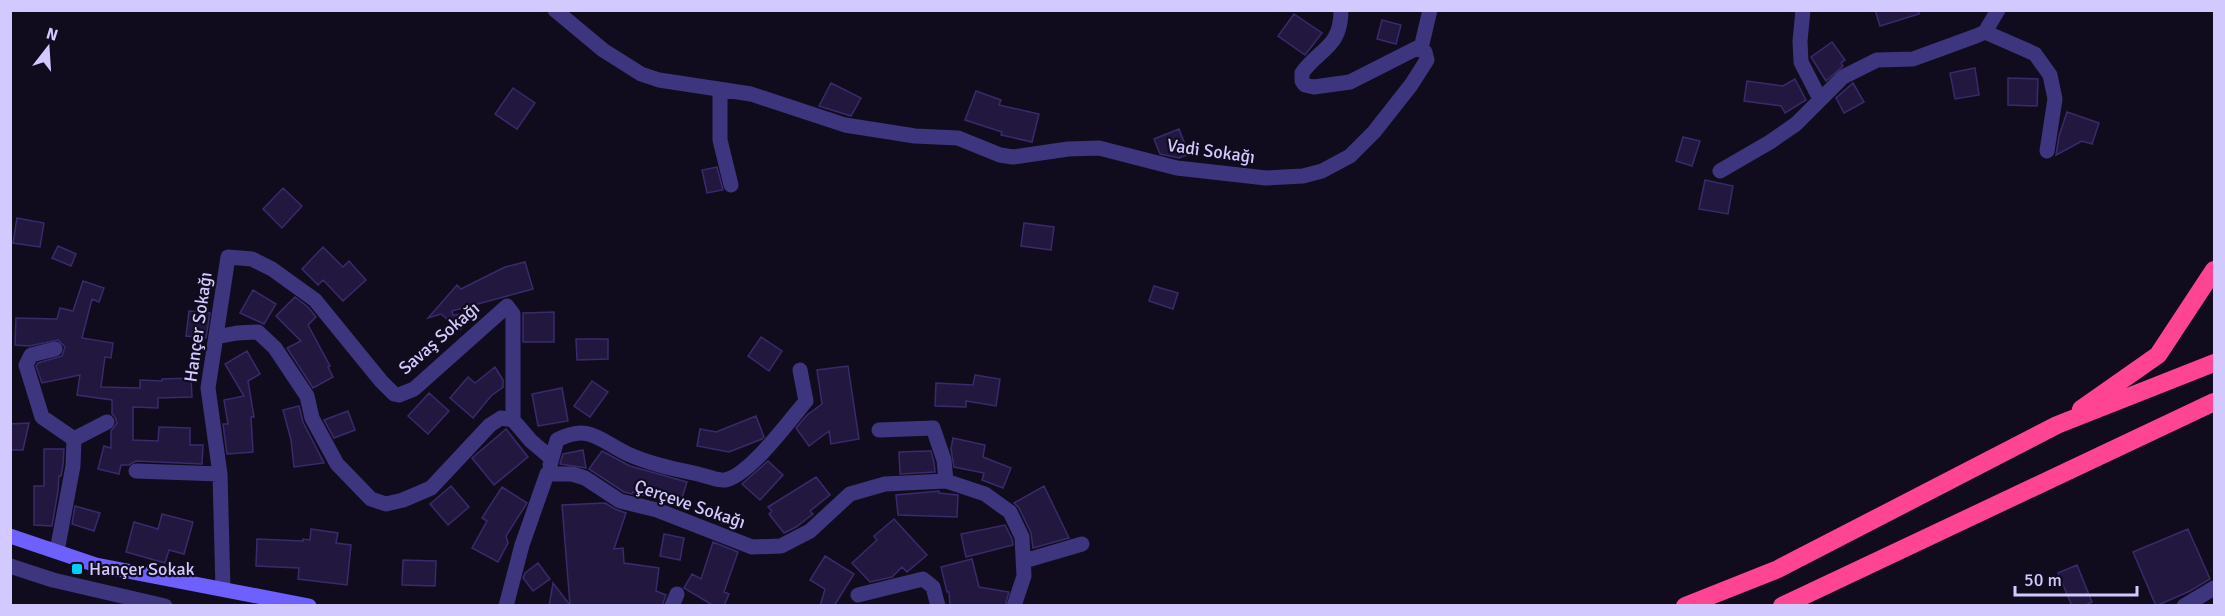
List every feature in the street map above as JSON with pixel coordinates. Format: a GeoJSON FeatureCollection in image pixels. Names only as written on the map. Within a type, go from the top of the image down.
{"type":"FeatureCollection","features":[{"type":"Feature","properties":{"kind":"highway"},"geometry":{"type":"LineString","coordinates":[[2057,425],[2158,355],[2214,270]]}},
{"type":"Feature","properties":{"kind":"highway"},"geometry":{"type":"LineString","coordinates":[[1685,606],[1778,569],[2057,425],[2214,363]]}},
{"type":"Feature","properties":{"kind":"highway"},"geometry":{"type":"LineString","coordinates":[[1782,606],[2214,402]]}},
{"type":"Feature","properties":{"kind":"highway"},"geometry":{"type":"LineString","coordinates":[[2192,412],[2214,409]]}},
{"type":"Feature","properties":{"kind":"main road"},"geometry":{"type":"LineString","coordinates":[[10,536],[96,565],[309,606]]}},
{"type":"Feature","properties":{"kind":"street","name":"Vadi Sokağı"},"geometry":{"type":"LineString","coordinates":[[555,10],[603,50],[640,74],[658,80],[751,94],[845,125],[907,135],[946,136],[1013,157],[1068,149],[1099,148],[1176,168],[1284,179],[1322,171],[1362,146],[1425,65],[1427,56],[1421,48]]}},
{"type":"Feature","properties":{"kind":"street"},"geometry":{"type":"LineString","coordinates":[[1341,10],[1336,38],[1302,73],[1302,81],[1305,85],[1314,87],[1350,82],[1364,77],[1413,48],[1421,48],[1430,10]]}},
{"type":"Feature","properties":{"kind":"street"},"geometry":{"type":"LineString","coordinates":[[1803,10],[1800,41],[1802,62],[1820,99]]}},
{"type":"Feature","properties":{"kind":"street"},"geometry":{"type":"LineString","coordinates":[[1720,171],[1796,124],[1843,77],[1877,60],[1913,59],[1985,32],[1998,10]]}},
{"type":"Feature","properties":{"kind":"street"},"geometry":{"type":"LineString","coordinates":[[1985,32],[2035,54],[2050,75],[2055,99],[2047,150]]}},
{"type":"Feature","properties":{"kind":"street"},"geometry":{"type":"LineString","coordinates":[[720,91],[720,140],[731,185]]}},
{"type":"Feature","properties":{"kind":"street","name":"Hançer Sokağı"},"geometry":{"type":"LineString","coordinates":[[223,589],[220,474],[208,388],[228,257]]}},
{"type":"Feature","properties":{"kind":"street","name":"Savaş Sokağı"},"geometry":{"type":"LineString","coordinates":[[228,257],[252,259],[272,268],[315,300],[381,381],[394,394],[399,395],[414,389],[507,306],[513,314],[513,420]]}},
{"type":"Feature","properties":{"kind":"street"},"geometry":{"type":"LineString","coordinates":[[216,337],[258,332],[275,348],[307,396],[312,418],[337,464],[371,499],[386,504],[403,500],[430,488],[490,425],[501,418],[513,420],[531,441],[552,458]]}},
{"type":"Feature","properties":{"kind":"street"},"geometry":{"type":"LineString","coordinates":[[55,349],[31,354],[26,365],[42,417],[74,439]]}},
{"type":"Feature","properties":{"kind":"street"},"geometry":{"type":"LineString","coordinates":[[506,606],[522,545],[557,440],[571,433],[589,433],[638,458],[669,468],[725,480],[747,468],[806,400],[800,370]]}},
{"type":"Feature","properties":{"kind":"street"},"geometry":{"type":"LineString","coordinates":[[74,439],[106,422]]}},
{"type":"Feature","properties":{"kind":"street"},"geometry":{"type":"LineString","coordinates":[[879,430],[933,428],[944,460],[946,481]]}},
{"type":"Feature","properties":{"kind":"street"},"geometry":{"type":"LineString","coordinates":[[57,551],[73,466],[74,439]]}},
{"type":"Feature","properties":{"kind":"street"},"geometry":{"type":"LineString","coordinates":[[136,471],[220,474]]}},
{"type":"Feature","properties":{"kind":"street","name":"Çerçeve Sokağı"},"geometry":{"type":"LineString","coordinates":[[547,474],[572,474],[585,478],[620,501],[657,510],[752,547],[781,546],[810,531],[850,494],[885,484],[946,481],[985,494],[1010,512],[1022,537],[1024,561],[1024,576],[1014,606]]}},
{"type":"Feature","properties":{"kind":"street"},"geometry":{"type":"LineString","coordinates":[[1024,561],[1082,544]]}},
{"type":"Feature","properties":{"kind":"street"},"geometry":{"type":"LineString","coordinates":[[10,567],[53,580],[165,606]]}},
{"type":"Feature","properties":{"kind":"street"},"geometry":{"type":"LineString","coordinates":[[858,595],[924,579],[933,587],[938,606]]}},
{"type":"Feature","properties":{"kind":"street"},"geometry":{"type":"LineString","coordinates":[[2184,606],[2214,588]]}},
{"type":"Feature","properties":{"kind":"building"},"geometry":{"type":"Polygon","coordinates":[[[1875,10],[1919,10],[1919,14],[1880,26],[1875,10]]]}},
{"type":"Feature","properties":{"kind":"building"},"geometry":{"type":"Polygon","coordinates":[[[1294,14],[1322,33],[1305,55],[1278,36],[1294,14]]]}},
{"type":"Feature","properties":{"kind":"building"},"geometry":{"type":"Polygon","coordinates":[[[1382,20],[1401,25],[1396,44],[1377,39],[1382,20]]]}},
{"type":"Feature","properties":{"kind":"building"},"geometry":{"type":"Polygon","coordinates":[[[1832,42],[1845,60],[1841,63],[1843,66],[1826,81],[1811,57],[1832,42]]]}},
{"type":"Feature","properties":{"kind":"building"},"geometry":{"type":"Polygon","coordinates":[[[1975,68],[1979,95],[1955,99],[1950,73],[1975,68]]]}},
{"type":"Feature","properties":{"kind":"building"},"geometry":{"type":"Polygon","coordinates":[[[2008,78],[2038,79],[2037,106],[2008,105],[2008,78]]]}},
{"type":"Feature","properties":{"kind":"building"},"geometry":{"type":"Polygon","coordinates":[[[1795,79],[1806,100],[1785,113],[1781,106],[1744,101],[1747,81],[1783,86],[1795,79]]]}},
{"type":"Feature","properties":{"kind":"building"},"geometry":{"type":"Polygon","coordinates":[[[831,83],[861,98],[851,116],[819,106],[831,83]]]}},
{"type":"Feature","properties":{"kind":"building"},"geometry":{"type":"Polygon","coordinates":[[[1853,83],[1864,102],[1844,113],[1836,98],[1853,83]]]}},
{"type":"Feature","properties":{"kind":"building"},"geometry":{"type":"Polygon","coordinates":[[[513,88],[535,103],[517,129],[495,114],[513,88]]]}},
{"type":"Feature","properties":{"kind":"building"},"geometry":{"type":"Polygon","coordinates":[[[976,91],[1001,100],[999,105],[1039,114],[1032,142],[1001,135],[1002,132],[965,120],[976,91]]]}},
{"type":"Feature","properties":{"kind":"building"},"geometry":{"type":"Polygon","coordinates":[[[2067,112],[2099,123],[2092,144],[2082,141],[2056,155],[2059,136],[2067,112]]]}},
{"type":"Feature","properties":{"kind":"building"},"geometry":{"type":"Polygon","coordinates":[[[1179,129],[1189,154],[1179,158],[1160,154],[1154,139],[1179,129]]]}},
{"type":"Feature","properties":{"kind":"building"},"geometry":{"type":"Polygon","coordinates":[[[1683,137],[1700,141],[1692,166],[1676,161],[1683,137]]]}},
{"type":"Feature","properties":{"kind":"building"},"geometry":{"type":"Polygon","coordinates":[[[717,167],[723,190],[707,193],[702,170],[717,167]]]}},
{"type":"Feature","properties":{"kind":"building"},"geometry":{"type":"Polygon","coordinates":[[[1705,180],[1733,186],[1728,214],[1699,209],[1705,180]]]}},
{"type":"Feature","properties":{"kind":"building"},"geometry":{"type":"Polygon","coordinates":[[[283,188],[302,206],[282,228],[263,209],[283,188]]]}},
{"type":"Feature","properties":{"kind":"building"},"geometry":{"type":"Polygon","coordinates":[[[17,218],[44,223],[40,247],[13,243],[17,218]]]}},
{"type":"Feature","properties":{"kind":"building"},"geometry":{"type":"Polygon","coordinates":[[[1024,223],[1054,227],[1051,250],[1021,246],[1024,223]]]}},
{"type":"Feature","properties":{"kind":"building"},"geometry":{"type":"Polygon","coordinates":[[[58,246],[76,254],[71,266],[52,258],[58,246]]]}},
{"type":"Feature","properties":{"kind":"building"},"geometry":{"type":"Polygon","coordinates":[[[323,247],[343,267],[349,261],[366,280],[343,301],[323,280],[318,285],[302,269],[323,247]]]}},
{"type":"Feature","properties":{"kind":"building"},"geometry":{"type":"Polygon","coordinates":[[[525,262],[533,289],[452,311],[453,315],[474,314],[460,330],[441,314],[428,318],[457,285],[461,289],[505,267],[525,262]]]}},
{"type":"Feature","properties":{"kind":"building"},"geometry":{"type":"Polygon","coordinates":[[[83,281],[104,288],[99,302],[92,299],[82,338],[113,343],[111,358],[105,357],[101,387],[140,388],[140,380],[162,381],[162,379],[191,378],[192,397],[158,398],[158,408],[133,407],[133,440],[158,441],[159,427],[190,428],[190,445],[203,445],[202,464],[136,461],[129,465],[121,465],[119,474],[98,469],[104,446],[111,448],[111,431],[117,423],[112,414],[112,400],[77,395],[80,375],[42,383],[36,366],[38,363],[62,356],[65,347],[58,340],[29,346],[15,345],[16,318],[57,319],[60,308],[73,311],[83,281]]]}},
{"type":"Feature","properties":{"kind":"building"},"geometry":{"type":"Polygon","coordinates":[[[1154,286],[1178,293],[1173,309],[1149,301],[1154,286]]]}},
{"type":"Feature","properties":{"kind":"building"},"geometry":{"type":"Polygon","coordinates":[[[253,290],[276,304],[264,324],[240,313],[253,290]]]}},
{"type":"Feature","properties":{"kind":"building"},"geometry":{"type":"Polygon","coordinates":[[[295,297],[316,317],[308,325],[330,366],[328,367],[333,377],[313,388],[287,348],[301,341],[276,316],[295,297]]]}},
{"type":"Feature","properties":{"kind":"building"},"geometry":{"type":"Polygon","coordinates":[[[189,311],[210,313],[206,338],[186,336],[189,311]]]}},
{"type":"Feature","properties":{"kind":"building"},"geometry":{"type":"Polygon","coordinates":[[[554,312],[554,342],[523,342],[523,313],[554,312]]]}},
{"type":"Feature","properties":{"kind":"building"},"geometry":{"type":"Polygon","coordinates":[[[761,337],[782,351],[769,371],[748,356],[761,337]]]}},
{"type":"Feature","properties":{"kind":"building"},"geometry":{"type":"Polygon","coordinates":[[[576,339],[608,339],[608,359],[577,360],[576,339]]]}},
{"type":"Feature","properties":{"kind":"building"},"geometry":{"type":"Polygon","coordinates":[[[247,351],[260,374],[248,381],[254,417],[251,417],[253,452],[227,454],[223,424],[228,424],[224,400],[244,396],[225,364],[247,351]]]}},
{"type":"Feature","properties":{"kind":"building"},"geometry":{"type":"Polygon","coordinates":[[[848,366],[859,439],[831,444],[829,431],[809,446],[796,428],[807,415],[822,404],[817,370],[848,366]]]}},
{"type":"Feature","properties":{"kind":"building"},"geometry":{"type":"Polygon","coordinates":[[[495,367],[503,380],[503,387],[491,396],[473,418],[450,398],[468,377],[475,383],[495,367]]]}},
{"type":"Feature","properties":{"kind":"building"},"geometry":{"type":"Polygon","coordinates":[[[975,375],[1000,379],[996,406],[966,401],[966,407],[935,406],[936,383],[973,385],[975,375]]]}},
{"type":"Feature","properties":{"kind":"building"},"geometry":{"type":"Polygon","coordinates":[[[592,381],[608,392],[590,417],[574,406],[592,381]]]}},
{"type":"Feature","properties":{"kind":"building"},"geometry":{"type":"Polygon","coordinates":[[[562,388],[568,421],[538,426],[532,394],[562,388]]]}},
{"type":"Feature","properties":{"kind":"building"},"geometry":{"type":"Polygon","coordinates":[[[429,393],[449,411],[428,434],[408,416],[429,393]]]}},
{"type":"Feature","properties":{"kind":"building"},"geometry":{"type":"Polygon","coordinates":[[[299,406],[303,422],[324,463],[294,467],[291,440],[283,410],[299,406]]]}},
{"type":"Feature","properties":{"kind":"building"},"geometry":{"type":"Polygon","coordinates":[[[348,411],[355,430],[334,438],[324,420],[348,411]]]}},
{"type":"Feature","properties":{"kind":"building"},"geometry":{"type":"Polygon","coordinates":[[[756,416],[764,437],[762,439],[729,452],[697,446],[700,429],[716,432],[756,416]]]}},
{"type":"Feature","properties":{"kind":"building"},"geometry":{"type":"Polygon","coordinates":[[[29,423],[23,450],[10,450],[10,424],[29,423]]]}},
{"type":"Feature","properties":{"kind":"building"},"geometry":{"type":"Polygon","coordinates":[[[506,429],[528,457],[494,485],[472,458],[506,429]]]}},
{"type":"Feature","properties":{"kind":"building"},"geometry":{"type":"Polygon","coordinates":[[[953,438],[985,445],[983,457],[1011,468],[1003,488],[982,480],[984,473],[954,467],[951,449],[953,438]]]}},
{"type":"Feature","properties":{"kind":"building"},"geometry":{"type":"Polygon","coordinates":[[[44,449],[64,449],[52,526],[34,525],[34,486],[44,486],[44,449]]]}},
{"type":"Feature","properties":{"kind":"building"},"geometry":{"type":"Polygon","coordinates":[[[583,450],[586,468],[560,464],[563,454],[583,450]]]}},
{"type":"Feature","properties":{"kind":"building"},"geometry":{"type":"Polygon","coordinates":[[[602,451],[630,466],[687,482],[680,504],[657,496],[656,499],[633,492],[632,494],[624,492],[589,469],[602,451]]]}},
{"type":"Feature","properties":{"kind":"building"},"geometry":{"type":"Polygon","coordinates":[[[931,451],[935,472],[900,474],[899,452],[931,451]]]}},
{"type":"Feature","properties":{"kind":"building"},"geometry":{"type":"Polygon","coordinates":[[[768,461],[783,475],[760,500],[742,484],[768,461]]]}},
{"type":"Feature","properties":{"kind":"building"},"geometry":{"type":"Polygon","coordinates":[[[816,477],[830,495],[810,511],[813,514],[784,533],[769,514],[772,511],[768,507],[816,477]]]}},
{"type":"Feature","properties":{"kind":"building"},"geometry":{"type":"Polygon","coordinates":[[[451,486],[469,507],[448,525],[430,504],[451,486]]]}},
{"type":"Feature","properties":{"kind":"building"},"geometry":{"type":"Polygon","coordinates":[[[1044,486],[1069,538],[1033,548],[1031,533],[1019,508],[1014,503],[1044,486]]]}},
{"type":"Feature","properties":{"kind":"building"},"geometry":{"type":"Polygon","coordinates":[[[502,487],[527,503],[506,536],[508,543],[498,562],[472,548],[487,521],[482,518],[502,487]]]}},
{"type":"Feature","properties":{"kind":"building"},"geometry":{"type":"Polygon","coordinates":[[[939,491],[939,493],[958,495],[957,517],[898,515],[896,495],[939,491]]]}},
{"type":"Feature","properties":{"kind":"building"},"geometry":{"type":"Polygon","coordinates":[[[605,503],[626,513],[614,549],[623,548],[624,563],[659,568],[656,591],[666,595],[662,606],[549,606],[553,583],[570,605],[562,505],[605,503]]]}},
{"type":"Feature","properties":{"kind":"building"},"geometry":{"type":"Polygon","coordinates":[[[75,506],[100,513],[94,531],[72,524],[75,506]]]}},
{"type":"Feature","properties":{"kind":"building"},"geometry":{"type":"Polygon","coordinates":[[[162,514],[193,522],[184,554],[169,550],[165,563],[126,552],[134,522],[158,529],[162,514]]]}},
{"type":"Feature","properties":{"kind":"building"},"geometry":{"type":"Polygon","coordinates":[[[894,519],[927,555],[907,572],[902,567],[892,577],[870,582],[852,563],[877,540],[874,536],[894,519]]]}},
{"type":"Feature","properties":{"kind":"building"},"geometry":{"type":"Polygon","coordinates":[[[1005,525],[1013,545],[966,557],[961,534],[1005,525]]]}},
{"type":"Feature","properties":{"kind":"building"},"geometry":{"type":"Polygon","coordinates":[[[311,529],[338,533],[336,543],[351,545],[347,585],[298,579],[299,568],[256,566],[257,539],[310,540],[311,529]]]}},
{"type":"Feature","properties":{"kind":"building"},"geometry":{"type":"Polygon","coordinates":[[[2188,529],[2210,579],[2156,606],[2133,552],[2188,529]]]}},
{"type":"Feature","properties":{"kind":"building"},"geometry":{"type":"Polygon","coordinates":[[[664,534],[684,538],[680,560],[660,556],[664,534]]]}},
{"type":"Feature","properties":{"kind":"building"},"geometry":{"type":"Polygon","coordinates":[[[713,542],[738,552],[724,592],[729,594],[724,606],[714,606],[684,588],[692,574],[701,579],[713,542]]]}},
{"type":"Feature","properties":{"kind":"building"},"geometry":{"type":"Polygon","coordinates":[[[825,556],[854,574],[834,606],[820,606],[825,589],[810,580],[825,556]]]}},
{"type":"Feature","properties":{"kind":"building"},"geometry":{"type":"Polygon","coordinates":[[[972,559],[979,587],[1009,592],[1005,606],[950,606],[949,592],[947,592],[941,567],[972,559]]]}},
{"type":"Feature","properties":{"kind":"building"},"geometry":{"type":"Polygon","coordinates":[[[403,560],[436,561],[435,586],[402,585],[403,560]]]}},
{"type":"Feature","properties":{"kind":"building"},"geometry":{"type":"Polygon","coordinates":[[[538,563],[550,579],[533,591],[523,578],[525,573],[538,563]]]}},
{"type":"Feature","properties":{"kind":"building"},"geometry":{"type":"Polygon","coordinates":[[[2077,565],[2092,602],[2084,606],[2072,606],[2058,573],[2077,565]]]}},
{"type":"Feature","properties":{"kind":"place","name":"Hançer Sokak"},"geometry":{"type":"Point","coordinates":[77,569]}}]}
